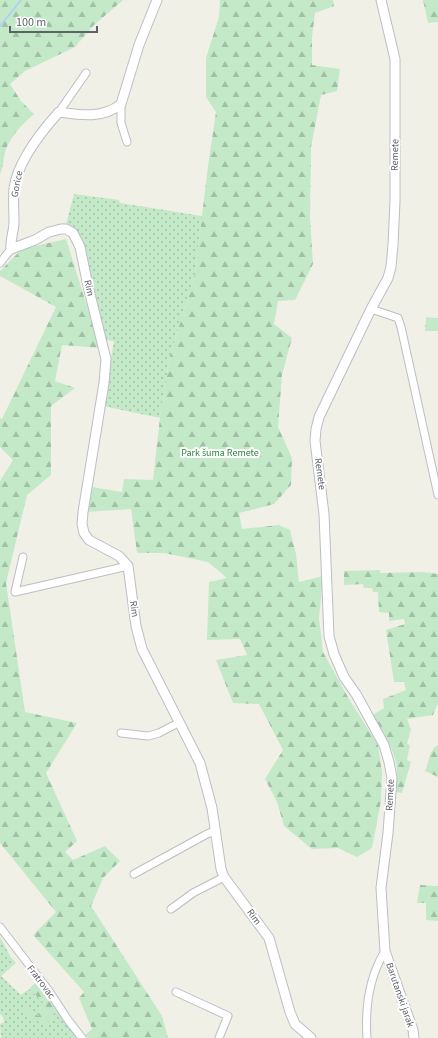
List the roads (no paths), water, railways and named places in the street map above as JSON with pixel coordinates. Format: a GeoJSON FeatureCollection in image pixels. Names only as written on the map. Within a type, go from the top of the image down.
{"type":"FeatureCollection","features":[{"type":"Feature","properties":{"kind":"street"},"geometry":{"type":"LineString","coordinates":[[127,142],[121,123],[121,104],[157,0]]}},
{"type":"Feature","properties":{"kind":"street","name":"Remete"},"geometry":{"type":"LineString","coordinates":[[380,0],[395,59],[396,94],[393,245],[391,267],[388,278],[371,308],[319,417],[315,441],[324,514],[329,636],[334,654],[344,677],[356,694],[384,746],[392,778],[388,833],[381,888],[385,951]]}},
{"type":"Feature","properties":{"kind":"street","name":"Gorice"},"geometry":{"type":"LineString","coordinates":[[11,249],[14,224],[14,187],[18,171],[25,158],[86,73]]}},
{"type":"Feature","properties":{"kind":"street"},"geometry":{"type":"LineString","coordinates":[[59,112],[95,115],[111,110],[121,104]]}},
{"type":"Feature","properties":{"kind":"street","name":"Rim"},"geometry":{"type":"LineString","coordinates":[[11,249],[35,240],[50,232],[66,229],[73,233],[80,247],[106,359],[104,383],[82,512],[84,533],[89,540],[119,556],[128,566],[136,626],[142,649],[200,763],[212,808],[224,877],[269,938],[290,1012],[295,1024],[311,1038]]}},
{"type":"Feature","properties":{"kind":"street"},"geometry":{"type":"LineString","coordinates":[[0,263],[11,249]]}},
{"type":"Feature","properties":{"kind":"street"},"geometry":{"type":"LineString","coordinates":[[371,308],[398,318],[438,495]]}},
{"type":"Feature","properties":{"kind":"street"},"geometry":{"type":"LineString","coordinates":[[23,556],[15,592],[128,566]]}},
{"type":"Feature","properties":{"kind":"street"},"geometry":{"type":"LineString","coordinates":[[121,733],[148,736],[158,733],[180,722]]}},
{"type":"Feature","properties":{"kind":"street"},"geometry":{"type":"LineString","coordinates":[[134,874],[215,831]]}},
{"type":"Feature","properties":{"kind":"street"},"geometry":{"type":"LineString","coordinates":[[171,909],[193,893],[224,877]]}},
{"type":"Feature","properties":{"kind":"street","name":"Fratrovac"},"geometry":{"type":"LineString","coordinates":[[0,927],[49,991],[82,1038]]}},
{"type":"Feature","properties":{"kind":"street"},"geometry":{"type":"LineString","coordinates":[[366,1038],[365,1019],[369,991],[381,957],[385,951]]}},
{"type":"Feature","properties":{"kind":"street","name":"Barutanski jarak"},"geometry":{"type":"LineString","coordinates":[[385,951],[413,1030],[414,1038]]}},
{"type":"Feature","properties":{"kind":"street"},"geometry":{"type":"LineString","coordinates":[[176,992],[228,1016],[219,1038]]}},
{"type":"Feature","properties":{"kind":"waterway"},"geometry":{"type":"LineString","coordinates":[[0,26],[21,0]]}},
{"type":"Feature","properties":{"kind":"park label","name":"Park šuma Remete"},"geometry":{"type":"Point","coordinates":[220,453]}}]}
